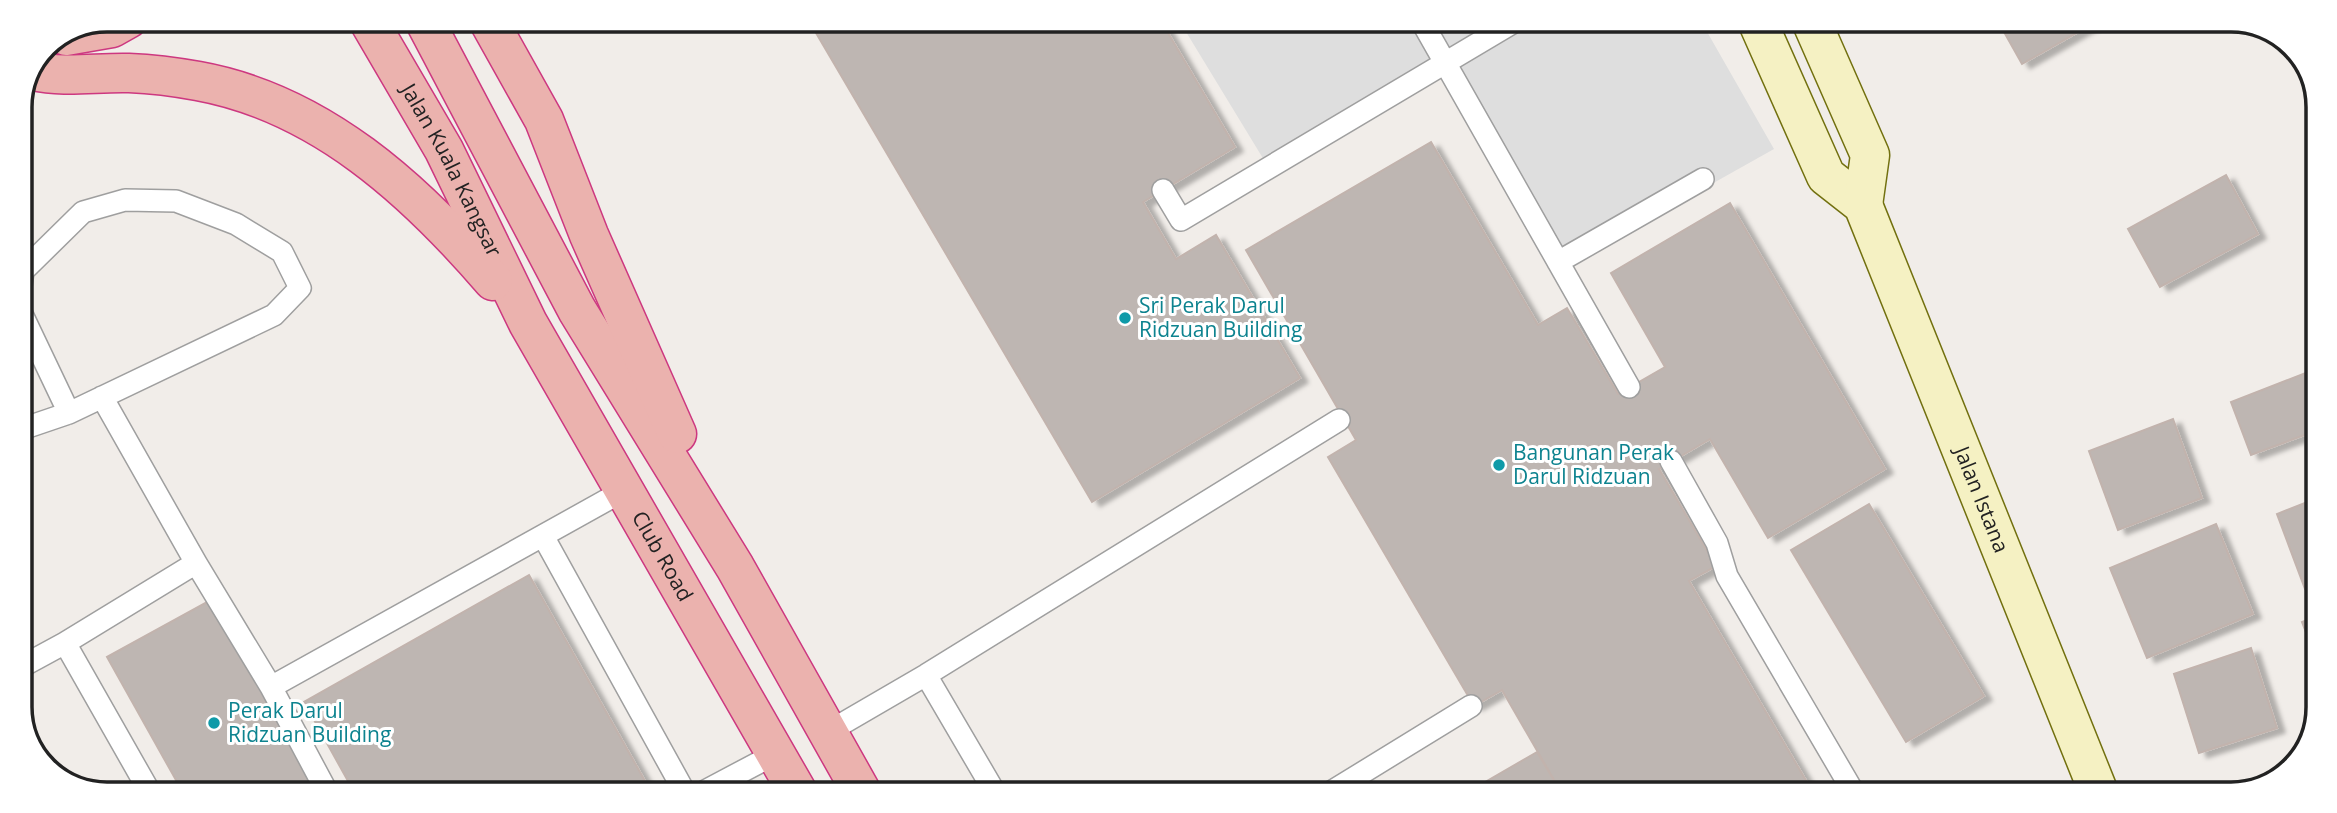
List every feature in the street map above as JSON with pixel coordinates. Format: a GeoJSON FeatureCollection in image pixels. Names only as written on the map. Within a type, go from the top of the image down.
{"type":"FeatureCollection","features":[{"type":"Feature","properties":{"kind":"highway","name":"Jalan Kuala Kangsar"},"geometry":{"type":"LineString","coordinates":[[375,32],[444,150],[528,323]]}},
{"type":"Feature","properties":{"kind":"highway"},"geometry":{"type":"LineString","coordinates":[[431,32],[577,310],[735,567],[856,782]]}},
{"type":"Feature","properties":{"kind":"highway"},"geometry":{"type":"LineString","coordinates":[[495,32],[544,120],[589,234],[735,567]]}},
{"type":"Feature","properties":{"kind":"highway"},"geometry":{"type":"LineString","coordinates":[[40,72],[129,73],[200,81],[271,102],[338,136],[415,197],[457,239],[528,323]]}},
{"type":"Feature","properties":{"kind":"highway","name":"Club Road"},"geometry":{"type":"LineString","coordinates":[[528,323],[792,782]]}},
{"type":"Feature","properties":{"kind":"main road"},"geometry":{"type":"LineString","coordinates":[[1762,32],[1826,176],[1863,205]]}},
{"type":"Feature","properties":{"kind":"main road"},"geometry":{"type":"LineString","coordinates":[[1816,32],[1870,155],[1863,205]]}},
{"type":"Feature","properties":{"kind":"main road","name":"Jalan Istana"},"geometry":{"type":"LineString","coordinates":[[1863,205],[2095,782]]}},
{"type":"Feature","properties":{"kind":"lane"},"geometry":{"type":"LineString","coordinates":[[1428,32],[1629,387]]}},
{"type":"Feature","properties":{"kind":"lane"},"geometry":{"type":"LineString","coordinates":[[1163,190],[1181,220],[1497,32]]}},
{"type":"Feature","properties":{"kind":"lane"},"geometry":{"type":"LineString","coordinates":[[1558,262],[1703,179]]}},
{"type":"Feature","properties":{"kind":"lane"},"geometry":{"type":"LineString","coordinates":[[32,262],[83,212],[124,200],[176,201],[236,224],[282,253],[300,288],[274,314],[69,413],[32,426]]}},
{"type":"Feature","properties":{"kind":"lane"},"geometry":{"type":"LineString","coordinates":[[32,335],[69,413]]}},
{"type":"Feature","properties":{"kind":"lane"},"geometry":{"type":"LineString","coordinates":[[102,397],[271,687],[322,782]]}},
{"type":"Feature","properties":{"kind":"lane"},"geometry":{"type":"LineString","coordinates":[[828,733],[1339,420]]}},
{"type":"Feature","properties":{"kind":"lane"},"geometry":{"type":"LineString","coordinates":[[1671,461],[1717,543],[1727,576],[1848,782]]}},
{"type":"Feature","properties":{"kind":"lane"},"geometry":{"type":"LineString","coordinates":[[271,687],[623,491]]}},
{"type":"Feature","properties":{"kind":"lane"},"geometry":{"type":"LineString","coordinates":[[543,536],[680,782]]}},
{"type":"Feature","properties":{"kind":"lane"},"geometry":{"type":"LineString","coordinates":[[32,661],[197,563]]}},
{"type":"Feature","properties":{"kind":"lane"},"geometry":{"type":"LineString","coordinates":[[65,643],[144,782]]}},
{"type":"Feature","properties":{"kind":"lane"},"geometry":{"type":"LineString","coordinates":[[926,675],[989,782]]}},
{"type":"Feature","properties":{"kind":"lane"},"geometry":{"type":"LineString","coordinates":[[1347,782],[1471,706]]}},
{"type":"Feature","properties":{"kind":"lane"},"geometry":{"type":"LineString","coordinates":[[721,782],[775,754]]}},
{"type":"Feature","properties":{"kind":"shaded area"},"geometry":{"type":"Polygon","coordinates":[[[1186,32],[1707,32],[1774,149],[1562,268],[1438,57],[1264,160],[1186,32]]]}},
{"type":"Feature","properties":{"kind":"building","name":"Sri Perak Darul Ridzuan Building"},"geometry":{"type":"Polygon","coordinates":[[[815,32],[1167,32],[1235,147],[1143,202],[1176,259],[1216,235],[1300,378],[1092,502],[815,32]]]}},
{"type":"Feature","properties":{"kind":"building"},"geometry":{"type":"Polygon","coordinates":[[[2004,32],[2078,32],[2022,64],[2004,32]]]}},
{"type":"Feature","properties":{"kind":"building","name":"Bangunan Perak Darul Ridzuan"},"geometry":{"type":"Polygon","coordinates":[[[1431,142],[1538,325],[1567,308],[1618,394],[1665,367],[1611,273],[1730,203],[1885,469],[1768,538],[1710,439],[1659,469],[1716,566],[1689,581],[1807,782],[1555,782],[1502,690],[1474,706],[1328,457],[1356,440],[1246,250],[1431,142]]]}},
{"type":"Feature","properties":{"kind":"building"},"geometry":{"type":"Polygon","coordinates":[[[2226,175],[2258,234],[2160,287],[2128,229],[2226,175]]]}},
{"type":"Feature","properties":{"kind":"building"},"geometry":{"type":"Polygon","coordinates":[[[2305,373],[2306,435],[2251,455],[2231,402],[2305,373]]]}},
{"type":"Feature","properties":{"kind":"building"},"geometry":{"type":"Polygon","coordinates":[[[2173,419],[2202,498],[2118,530],[2089,451],[2173,419]]]}},
{"type":"Feature","properties":{"kind":"building"},"geometry":{"type":"Polygon","coordinates":[[[2306,503],[2305,589],[2277,514],[2306,503]]]}},
{"type":"Feature","properties":{"kind":"building"},"geometry":{"type":"Polygon","coordinates":[[[1869,504],[1984,696],[1906,742],[1791,550],[1869,504]]]}},
{"type":"Feature","properties":{"kind":"building"},"geometry":{"type":"Polygon","coordinates":[[[2216,524],[2253,614],[2147,658],[2110,568],[2216,524]]]}},
{"type":"Feature","properties":{"kind":"building"},"geometry":{"type":"Polygon","coordinates":[[[529,575],[645,782],[349,782],[304,702],[529,575]]]}},
{"type":"Feature","properties":{"kind":"building","name":"Perak Darul Ridzuan Building"},"geometry":{"type":"Polygon","coordinates":[[[216,597],[314,782],[177,782],[107,657],[216,597]]]}},
{"type":"Feature","properties":{"kind":"building"},"geometry":{"type":"Polygon","coordinates":[[[2251,648],[2277,728],[2199,753],[2174,674],[2251,648]]]}},
{"type":"Feature","properties":{"kind":"building"},"geometry":{"type":"Polygon","coordinates":[[[1537,752],[1555,782],[1485,782],[1537,752]]]}},
{"type":"Feature","properties":{"kind":"place","name":"Sri Perak Darul Ridzuan Building"},"geometry":{"type":"Point","coordinates":[1125,318]}},
{"type":"Feature","properties":{"kind":"place","name":"Bangunan Perak Darul Ridzuan"},"geometry":{"type":"Point","coordinates":[1499,465]}},
{"type":"Feature","properties":{"kind":"place","name":"Perak Darul Ridzuan Building"},"geometry":{"type":"Point","coordinates":[214,723]}}]}
